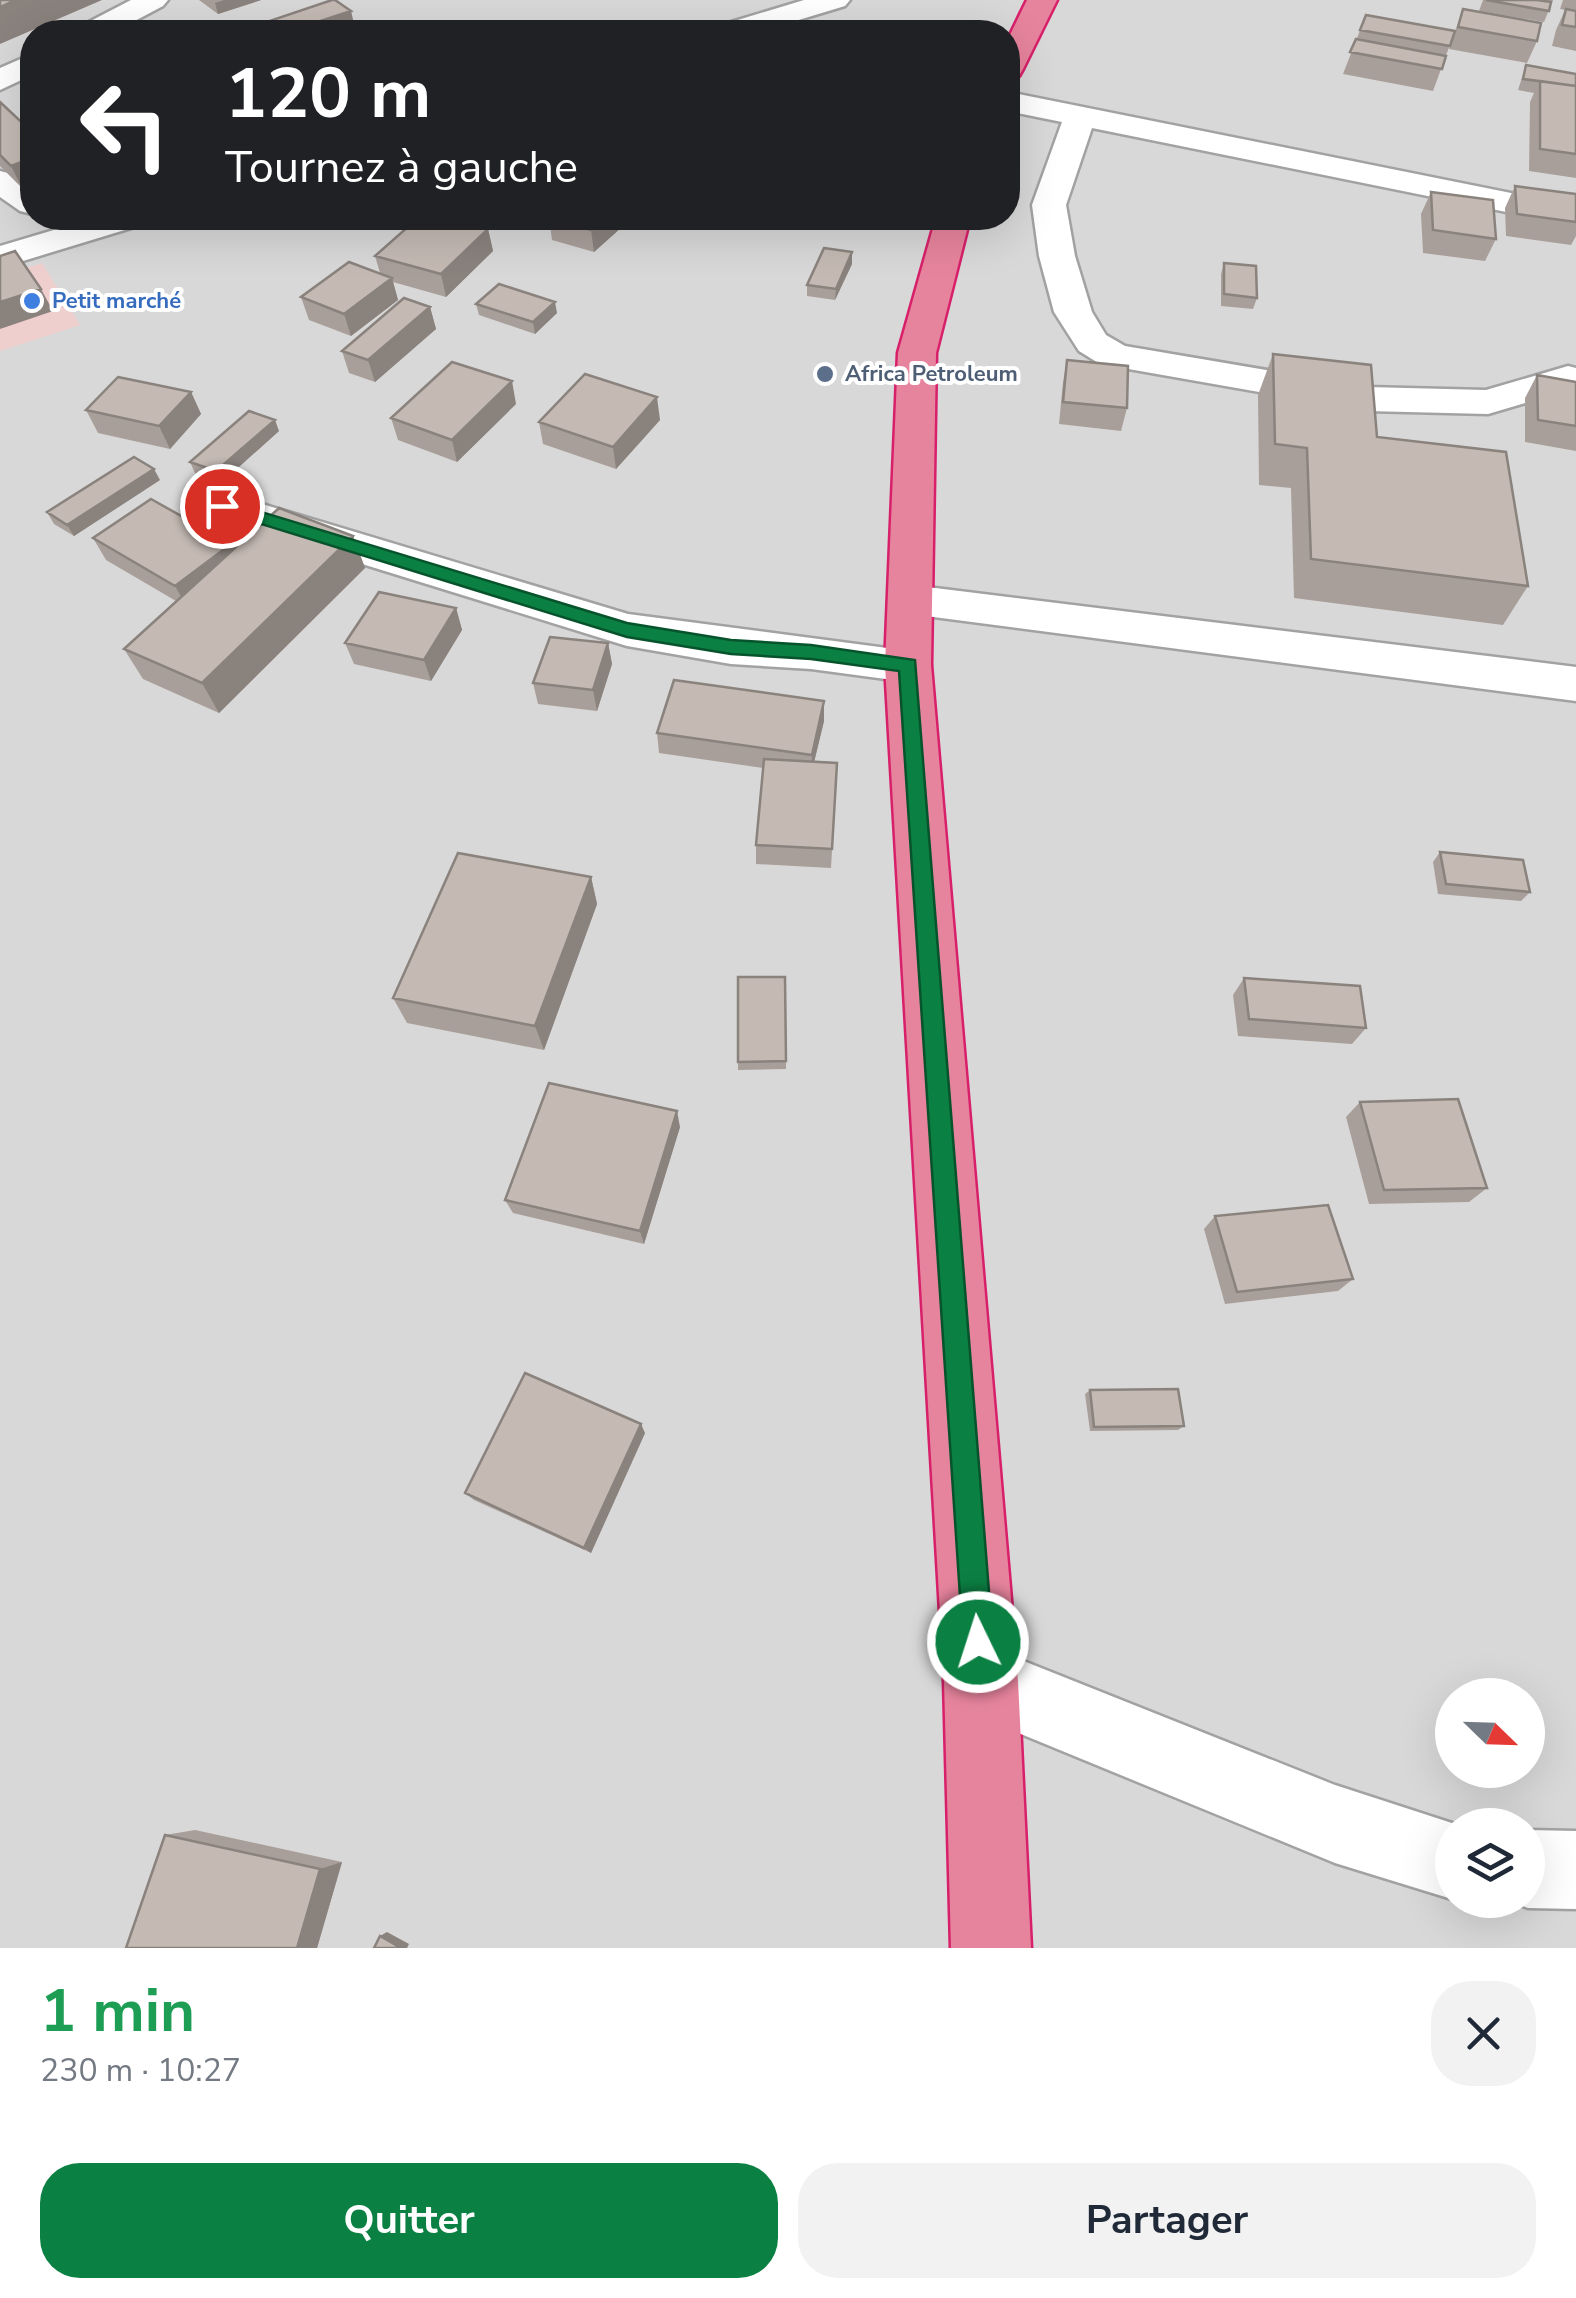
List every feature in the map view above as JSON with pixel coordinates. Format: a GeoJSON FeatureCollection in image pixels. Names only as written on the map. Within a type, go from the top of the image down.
{"type":"FeatureCollection","features":[{"type":"Feature","properties":{"kind":"highway"},"geometry":{"type":"LineString","coordinates":[[1020,45],[1042,0]]}},
{"type":"Feature","properties":{"kind":"highway"},"geometry":{"type":"LineString","coordinates":[[950,230],[916,353],[908,665],[980,1681],[991,1948]]}},
{"type":"Feature","properties":{"kind":"street"},"geometry":{"type":"LineString","coordinates":[[115,20],[154,0]]}},
{"type":"Feature","properties":{"kind":"street"},"geometry":{"type":"LineString","coordinates":[[769,20],[835,0]]}},
{"type":"Feature","properties":{"kind":"street"},"geometry":{"type":"LineString","coordinates":[[1020,104],[1576,216]]}},
{"type":"Feature","properties":{"kind":"street"},"geometry":{"type":"LineString","coordinates":[[1080,116],[1060,164],[1049,205],[1072,312],[1092,343],[1114,356],[1367,400],[1488,402],[1568,378]]}},
{"type":"Feature","properties":{"kind":"street"},"geometry":{"type":"LineString","coordinates":[[0,257],[56,230]]}},
{"type":"Feature","properties":{"kind":"street"},"geometry":{"type":"LineString","coordinates":[[222,506],[627,630],[731,647],[811,652],[908,665]]}},
{"type":"Feature","properties":{"kind":"street"},"geometry":{"type":"LineString","coordinates":[[911,601],[1576,684]]}},
{"type":"Feature","properties":{"kind":"street"},"geometry":{"type":"LineString","coordinates":[[980,1681],[1335,1824],[1435,1856]]}},
{"type":"Feature","properties":{"kind":"street"},"geometry":{"type":"LineString","coordinates":[[1545,1869],[1576,1870]]}},
{"type":"Feature","properties":{"kind":"shaded area"},"geometry":{"type":"Polygon","coordinates":[[[0,0],[1576,0],[1576,1948],[0,1948],[0,0]]]}},
{"type":"Feature","properties":{"kind":"shaded area","name":"Petit marché"},"geometry":{"type":"Polygon","coordinates":[[[42,263],[80,325],[0,351],[0,276],[42,263]]]}},
{"type":"Feature","properties":{"kind":"building"},"geometry":{"type":"Polygon","coordinates":[[[332,0],[351,11],[324,20],[273,20],[332,0]]]}},
{"type":"Feature","properties":{"kind":"building"},"geometry":{"type":"Polygon","coordinates":[[[1486,0],[1537,0],[1551,2],[1549,11],[1486,0]]]}},
{"type":"Feature","properties":{"kind":"building"},"geometry":{"type":"Polygon","coordinates":[[[1463,9],[1541,23],[1537,41],[1458,27],[1463,9]]]}},
{"type":"Feature","properties":{"kind":"building"},"geometry":{"type":"Polygon","coordinates":[[[1566,9],[1576,11],[1576,27],[1562,25],[1566,9]]]}},
{"type":"Feature","properties":{"kind":"building"},"geometry":{"type":"Polygon","coordinates":[[[1366,15],[1455,31],[1450,46],[1360,30],[1366,15]]]}},
{"type":"Feature","properties":{"kind":"building"},"geometry":{"type":"Polygon","coordinates":[[[1356,39],[1446,56],[1442,69],[1350,52],[1356,39]]]}},
{"type":"Feature","properties":{"kind":"building"},"geometry":{"type":"Polygon","coordinates":[[[1526,65],[1576,74],[1576,86],[1523,79],[1526,65]]]}},
{"type":"Feature","properties":{"kind":"building"},"geometry":{"type":"Polygon","coordinates":[[[1540,81],[1576,86],[1576,154],[1540,149],[1540,81]]]}},
{"type":"Feature","properties":{"kind":"building"},"geometry":{"type":"Polygon","coordinates":[[[0,102],[20,121],[20,163],[11,166],[0,155],[0,102]]]}},
{"type":"Feature","properties":{"kind":"building"},"geometry":{"type":"Polygon","coordinates":[[[1515,186],[1576,194],[1576,222],[1517,214],[1515,186]]]}},
{"type":"Feature","properties":{"kind":"building"},"geometry":{"type":"Polygon","coordinates":[[[1431,192],[1493,200],[1496,239],[1433,230],[1431,192]]]}},
{"type":"Feature","properties":{"kind":"building"},"geometry":{"type":"Polygon","coordinates":[[[404,230],[487,230],[441,274],[375,256],[404,230]]]}},
{"type":"Feature","properties":{"kind":"building"},"geometry":{"type":"Polygon","coordinates":[[[824,248],[852,252],[836,289],[807,285],[824,248]]]}},
{"type":"Feature","properties":{"kind":"building"},"geometry":{"type":"Polygon","coordinates":[[[15,251],[41,289],[0,302],[0,256],[15,251]]]}},
{"type":"Feature","properties":{"kind":"building"},"geometry":{"type":"Polygon","coordinates":[[[349,262],[392,278],[344,314],[301,297],[349,262]]]}},
{"type":"Feature","properties":{"kind":"building"},"geometry":{"type":"Polygon","coordinates":[[[1224,263],[1256,266],[1257,298],[1224,294],[1224,263]]]}},
{"type":"Feature","properties":{"kind":"building"},"geometry":{"type":"Polygon","coordinates":[[[499,284],[555,302],[533,322],[476,304],[499,284]]]}},
{"type":"Feature","properties":{"kind":"building"},"geometry":{"type":"Polygon","coordinates":[[[404,298],[430,307],[368,360],[342,351],[404,298]]]}},
{"type":"Feature","properties":{"kind":"building"},"geometry":{"type":"Polygon","coordinates":[[[1273,354],[1371,365],[1377,437],[1506,452],[1528,586],[1311,559],[1307,448],[1275,444],[1273,354]]]}},
{"type":"Feature","properties":{"kind":"building"},"geometry":{"type":"Polygon","coordinates":[[[1067,360],[1128,366],[1127,408],[1063,402],[1067,360]]]}},
{"type":"Feature","properties":{"kind":"building"},"geometry":{"type":"Polygon","coordinates":[[[452,362],[512,381],[452,440],[391,418],[452,362]]]}},
{"type":"Feature","properties":{"kind":"building"},"geometry":{"type":"Polygon","coordinates":[[[585,374],[657,397],[613,447],[539,422],[585,374]]]}},
{"type":"Feature","properties":{"kind":"building"},"geometry":{"type":"Polygon","coordinates":[[[1537,375],[1576,382],[1576,426],[1538,420],[1537,375]]]}},
{"type":"Feature","properties":{"kind":"building"},"geometry":{"type":"Polygon","coordinates":[[[118,377],[191,392],[159,426],[86,410],[118,377]]]}},
{"type":"Feature","properties":{"kind":"building"},"geometry":{"type":"Polygon","coordinates":[[[249,411],[275,420],[216,471],[190,462],[249,411]]]}},
{"type":"Feature","properties":{"kind":"building"},"geometry":{"type":"Polygon","coordinates":[[[134,457],[154,469],[67,525],[47,512],[134,457]]]}},
{"type":"Feature","properties":{"kind":"building"},"geometry":{"type":"Polygon","coordinates":[[[151,499],[231,544],[175,586],[93,538],[151,499]]]}},
{"type":"Feature","properties":{"kind":"building"},"geometry":{"type":"Polygon","coordinates":[[[279,508],[353,536],[202,683],[124,649],[279,508]]]}},
{"type":"Feature","properties":{"kind":"building"},"geometry":{"type":"Polygon","coordinates":[[[379,592],[456,608],[424,660],[345,643],[379,592]]]}},
{"type":"Feature","properties":{"kind":"building"},"geometry":{"type":"Polygon","coordinates":[[[550,637],[608,643],[593,690],[533,683],[550,637]]]}},
{"type":"Feature","properties":{"kind":"building"},"geometry":{"type":"Polygon","coordinates":[[[674,680],[824,701],[812,755],[657,733],[674,680]]]}},
{"type":"Feature","properties":{"kind":"building"},"geometry":{"type":"Polygon","coordinates":[[[764,759],[837,763],[832,849],[756,845],[764,759]]]}},
{"type":"Feature","properties":{"kind":"building"},"geometry":{"type":"Polygon","coordinates":[[[1440,852],[1523,860],[1530,892],[1446,884],[1440,852]]]}},
{"type":"Feature","properties":{"kind":"building"},"geometry":{"type":"Polygon","coordinates":[[[458,853],[591,877],[535,1026],[393,998],[458,853]]]}},
{"type":"Feature","properties":{"kind":"building"},"geometry":{"type":"Polygon","coordinates":[[[738,977],[785,977],[786,1061],[738,1062],[738,977]]]}},
{"type":"Feature","properties":{"kind":"building"},"geometry":{"type":"Polygon","coordinates":[[[1244,978],[1360,986],[1366,1028],[1249,1019],[1244,978]]]}},
{"type":"Feature","properties":{"kind":"building"},"geometry":{"type":"Polygon","coordinates":[[[549,1083],[677,1111],[640,1231],[505,1200],[549,1083]]]}},
{"type":"Feature","properties":{"kind":"building"},"geometry":{"type":"Polygon","coordinates":[[[1458,1099],[1487,1188],[1384,1190],[1360,1102],[1458,1099]]]}},
{"type":"Feature","properties":{"kind":"building"},"geometry":{"type":"Polygon","coordinates":[[[1328,1205],[1353,1279],[1237,1292],[1215,1216],[1328,1205]]]}},
{"type":"Feature","properties":{"kind":"building"},"geometry":{"type":"Polygon","coordinates":[[[525,1373],[641,1424],[584,1548],[465,1493],[525,1373]]]}},
{"type":"Feature","properties":{"kind":"building"},"geometry":{"type":"Polygon","coordinates":[[[1178,1389],[1184,1426],[1094,1427],[1090,1390],[1178,1389]]]}},
{"type":"Feature","properties":{"kind":"building"},"geometry":{"type":"Polygon","coordinates":[[[165,1835],[320,1869],[297,1948],[126,1948],[165,1835]]]}},
{"type":"Feature","properties":{"kind":"building"},"geometry":{"type":"Polygon","coordinates":[[[380,1936],[401,1948],[374,1948],[380,1936]]]}},
{"type":"Feature","properties":{"kind":"place","name":"Petit marché"},"geometry":{"type":"Point","coordinates":[32,301]}},
{"type":"Feature","properties":{"kind":"place","name":"Africa Petroleum"},"geometry":{"type":"Point","coordinates":[825,374]}},
{"type":"Feature","properties":{"kind":"route"},"geometry":{"type":"LineString","coordinates":[[222,506],[411,560],[627,630],[731,647],[811,652],[908,665],[978,1642]]}}]}
